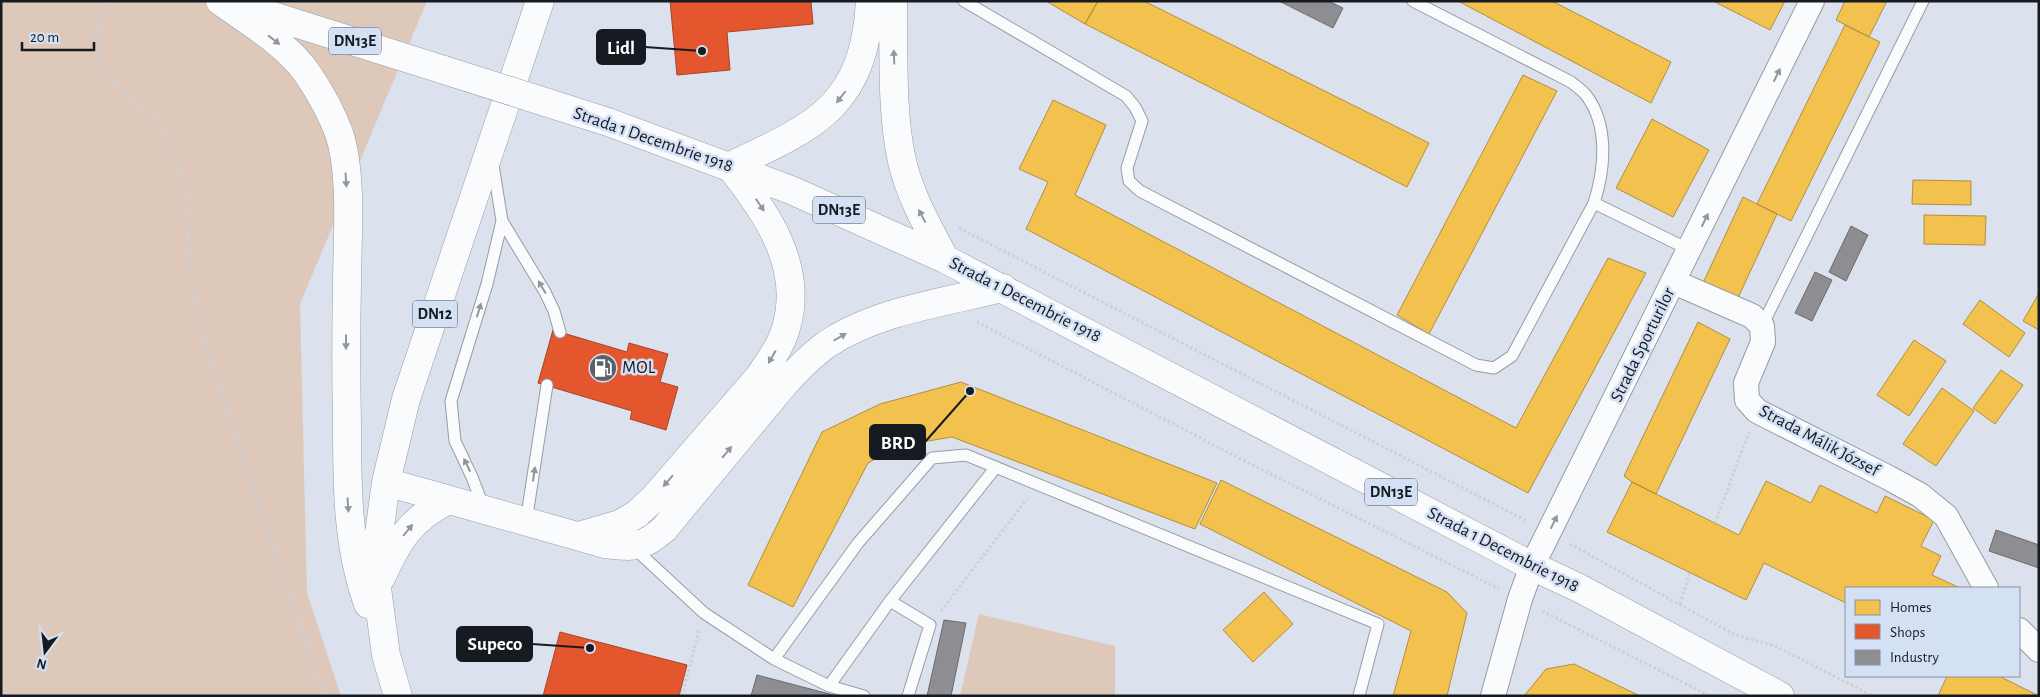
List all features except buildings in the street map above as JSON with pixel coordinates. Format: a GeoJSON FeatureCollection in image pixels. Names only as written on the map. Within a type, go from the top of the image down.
{"type":"FeatureCollection","features":[{"type":"Feature","properties":{"kind":"main road"},"geometry":{"type":"LineString","coordinates":[[220,1],[278,43],[306,71],[327,104],[339,135],[345,166],[348,204],[346,331],[348,505],[358,572],[386,655]]}},
{"type":"Feature","properties":{"kind":"main road","name":"Strada 1 Decembrie 1918"},"geometry":{"type":"LineString","coordinates":[[227,1],[608,122],[730,166],[847,214],[1003,288],[1532,566],[1579,588],[1780,696]]}},
{"type":"Feature","properties":{"kind":"main road","name":"DN12"},"geometry":{"type":"LineString","coordinates":[[398,696],[386,655],[377,588],[377,549],[386,482],[406,399],[540,1]]}},
{"type":"Feature","properties":{"kind":"main road"},"geometry":{"type":"LineString","coordinates":[[578,536],[620,524],[637,514],[654,498],[758,378],[772,358],[786,329],[792,302],[788,271],[782,247],[763,210],[730,166],[795,134],[817,120],[834,105],[845,92],[856,71],[862,53],[870,1]]}},
{"type":"Feature","properties":{"kind":"main road"},"geometry":{"type":"LineString","coordinates":[[893,1],[895,97],[902,160],[917,207],[945,259]]}},
{"type":"Feature","properties":{"kind":"main road"},"geometry":{"type":"LineString","coordinates":[[386,482],[605,544],[633,547],[649,541],[664,529],[800,367],[827,344],[856,328],[882,317],[1003,288]]}},
{"type":"Feature","properties":{"kind":"main road"},"geometry":{"type":"LineString","coordinates":[[377,588],[397,544],[410,526],[431,509],[448,500]]}},
{"type":"Feature","properties":{"kind":"street","name":"Strada Sporturilor"},"geometry":{"type":"LineString","coordinates":[[1493,696],[1520,599],[1532,566],[1812,1]]}},
{"type":"Feature","properties":{"kind":"street"},"geometry":{"type":"LineString","coordinates":[[1674,282],[1752,316],[1762,326]]}},
{"type":"Feature","properties":{"kind":"street","name":"Strada Málik József"},"geometry":{"type":"LineString","coordinates":[[1762,326],[1763,342],[1746,383],[1747,400],[1757,412],[1920,495],[1946,516],[1985,587]]}},
{"type":"Feature","properties":{"kind":"street"},"geometry":{"type":"LineString","coordinates":[[2020,631],[2039,650]]}},
{"type":"Feature","properties":{"kind":"lane"},"geometry":{"type":"LineString","coordinates":[[964,1],[1126,96],[1135,107],[1142,121],[1127,168],[1129,181],[1140,191],[1476,365],[1494,368],[1512,356],[1594,203],[1600,183],[1603,157],[1602,131],[1597,114],[1586,94],[1571,82],[1413,1]]}},
{"type":"Feature","properties":{"kind":"lane"},"geometry":{"type":"LineString","coordinates":[[1762,326],[1923,1]]}},
{"type":"Feature","properties":{"kind":"lane"},"geometry":{"type":"LineString","coordinates":[[490,148],[502,221],[545,292],[554,311],[560,332]]}},
{"type":"Feature","properties":{"kind":"lane"},"geometry":{"type":"LineString","coordinates":[[1594,203],[1690,250]]}},
{"type":"Feature","properties":{"kind":"lane"},"geometry":{"type":"LineString","coordinates":[[485,510],[455,441],[451,401],[487,284],[502,221]]}},
{"type":"Feature","properties":{"kind":"lane"},"geometry":{"type":"LineString","coordinates":[[526,522],[548,385]]}},
{"type":"Feature","properties":{"kind":"lane"},"geometry":{"type":"LineString","coordinates":[[774,659],[858,543],[932,458],[966,455],[1378,624],[1359,696]]}},
{"type":"Feature","properties":{"kind":"lane"},"geometry":{"type":"LineString","coordinates":[[829,686],[890,601],[996,467]]}},
{"type":"Feature","properties":{"kind":"lane"},"geometry":{"type":"LineString","coordinates":[[633,547],[704,613],[774,659],[829,686],[864,696]]}},
{"type":"Feature","properties":{"kind":"lane"},"geometry":{"type":"LineString","coordinates":[[890,601],[930,625],[908,696]]}},
{"type":"Feature","properties":{"kind":"path"},"geometry":{"type":"LineString","coordinates":[[106,1],[96,37],[101,66],[118,89],[142,108],[158,117],[185,188],[192,287],[213,367],[324,696]]}},
{"type":"Feature","properties":{"kind":"path"},"geometry":{"type":"LineString","coordinates":[[953,225],[1549,532],[1735,635],[1775,646],[1873,696]]}},
{"type":"Feature","properties":{"kind":"path"},"geometry":{"type":"LineString","coordinates":[[941,303],[1237,457],[1710,696]]}},
{"type":"Feature","properties":{"kind":"path"},"geometry":{"type":"LineString","coordinates":[[1715,523],[1757,412]]}},
{"type":"Feature","properties":{"kind":"path"},"geometry":{"type":"LineString","coordinates":[[930,625],[1038,484]]}},
{"type":"Feature","properties":{"kind":"path"},"geometry":{"type":"LineString","coordinates":[[1680,604],[1690,573]]}},
{"type":"Feature","properties":{"kind":"path"},"geometry":{"type":"LineString","coordinates":[[682,696],[704,613]]}},
{"type":"Feature","properties":{"kind":"shaded area"},"geometry":{"type":"Polygon","coordinates":[[[1,1],[427,1],[300,304],[307,593],[341,696],[1,696],[1,1]]]}},
{"type":"Feature","properties":{"kind":"shaded area"},"geometry":{"type":"Polygon","coordinates":[[[979,614],[1115,646],[1115,696],[960,696],[979,614]]]}},
{"type":"Feature","properties":{"kind":"place","name":"Lidl"},"geometry":{"type":"Point","coordinates":[702,51]}},
{"type":"Feature","properties":{"kind":"place","name":"MOL"},"geometry":{"type":"Point","coordinates":[603,368]}},
{"type":"Feature","properties":{"kind":"place","name":"BRD"},"geometry":{"type":"Point","coordinates":[970,391]}},
{"type":"Feature","properties":{"kind":"place","name":"Supeco"},"geometry":{"type":"Point","coordinates":[590,648]}}]}
